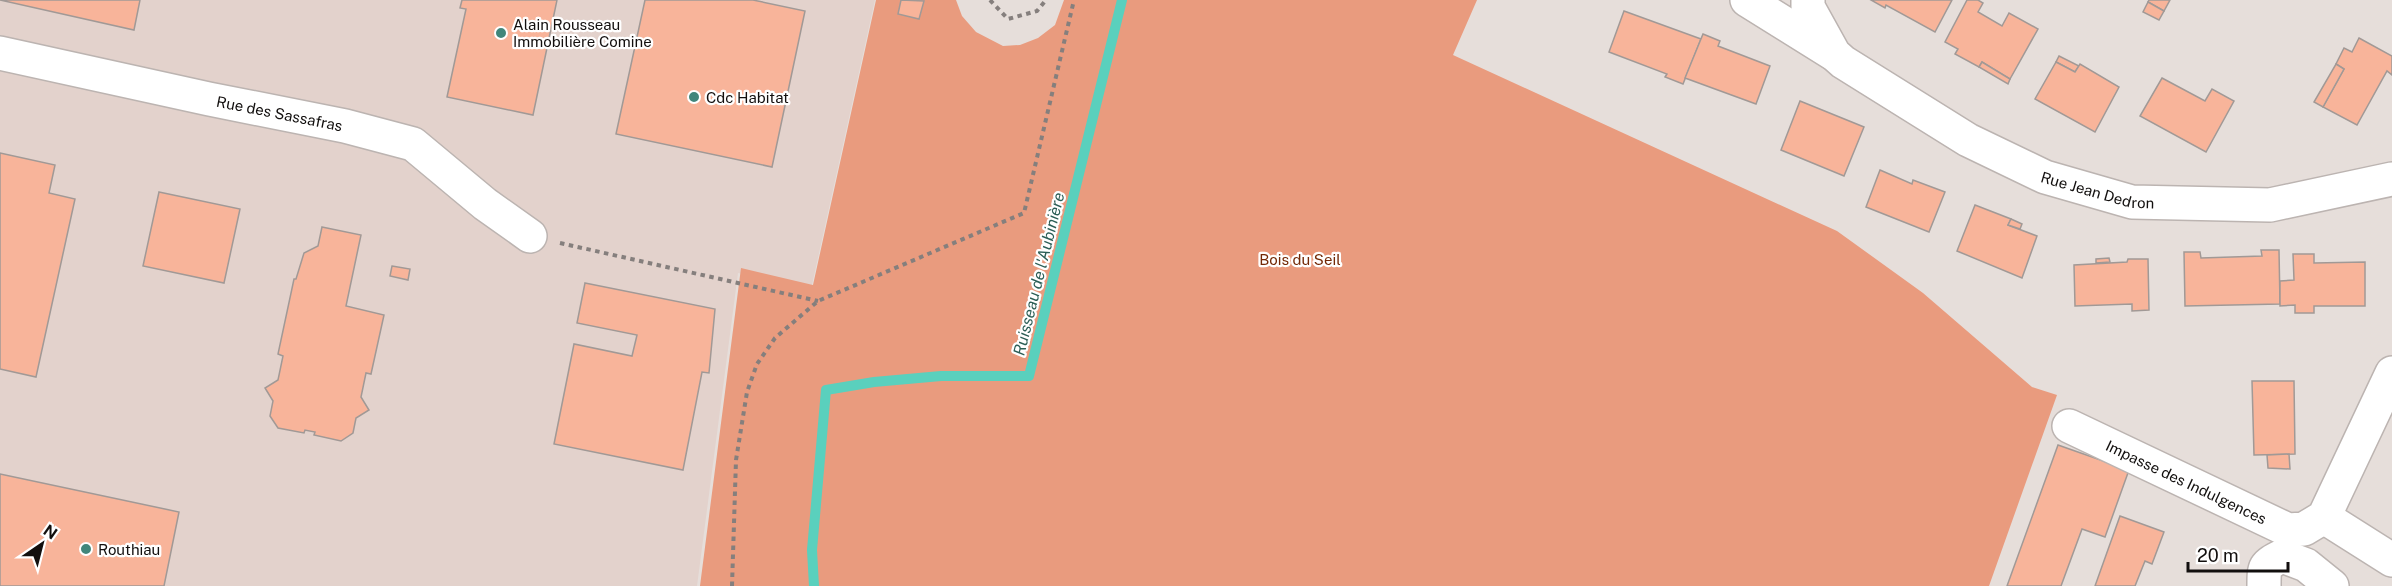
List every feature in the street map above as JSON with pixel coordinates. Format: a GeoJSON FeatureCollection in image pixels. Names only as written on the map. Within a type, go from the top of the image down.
{"type":"FeatureCollection","features":[{"type":"Feature","properties":{"kind":"street","name":"Rue Jean Dedron"},"geometry":{"type":"LineString","coordinates":[[1747,0],[1834,54],[1899,99],[1977,144],[2045,177],[2132,202],[2270,205],[2392,179]]}},
{"type":"Feature","properties":{"kind":"street","name":"Rue Jean Dedron"},"geometry":{"type":"LineString","coordinates":[[1808,0],[1808,7],[1834,54]]}},
{"type":"Feature","properties":{"kind":"street","name":"Rue des Sassafras"},"geometry":{"type":"LineString","coordinates":[[0,53],[345,126],[413,144],[485,204],[530,236]]}},
{"type":"Feature","properties":{"kind":"street"},"geometry":{"type":"LineString","coordinates":[[2392,373],[2324,517],[2392,560]]}},
{"type":"Feature","properties":{"kind":"street","name":"Impasse des Indulgences"},"geometry":{"type":"LineString","coordinates":[[2069,426],[2288,530],[2304,530],[2324,517]]}},
{"type":"Feature","properties":{"kind":"street"},"geometry":{"type":"LineString","coordinates":[[2264,586],[2264,569],[2269,563],[2282,556],[2306,565],[2332,586]]}},
{"type":"Feature","properties":{"kind":"path"},"geometry":{"type":"LineString","coordinates":[[990,0],[1008,19],[1037,11],[1046,0]]}},
{"type":"Feature","properties":{"kind":"path"},"geometry":{"type":"LineString","coordinates":[[732,586],[736,460],[747,392],[757,364],[775,338],[818,301],[1024,213],[1074,0]]}},
{"type":"Feature","properties":{"kind":"path"},"geometry":{"type":"LineString","coordinates":[[530,236],[818,301]]}},
{"type":"Feature","properties":{"kind":"shaded area"},"geometry":{"type":"Polygon","coordinates":[[[0,0],[875,0],[812,285],[738,273],[697,586],[0,586],[0,0]]]}},
{"type":"Feature","properties":{"kind":"green space","name":"Bois du Seil"},"geometry":{"type":"Polygon","coordinates":[[[876,0],[956,0],[962,16],[976,32],[1003,46],[1020,45],[1038,38],[1055,25],[1064,0],[1477,0],[1453,55],[1837,231],[1923,293],[2032,387],[2057,395],[1989,586],[700,586],[741,268],[813,285],[876,0]]]}},
{"type":"Feature","properties":{"kind":"building"},"geometry":{"type":"Polygon","coordinates":[[[0,0],[140,0],[134,30],[0,0]]]}},
{"type":"Feature","properties":{"kind":"building"},"geometry":{"type":"Polygon","coordinates":[[[462,0],[557,0],[533,115],[447,97],[466,9],[460,8],[462,0]]]}},
{"type":"Feature","properties":{"kind":"building"},"geometry":{"type":"Polygon","coordinates":[[[645,0],[753,0],[805,11],[772,167],[616,134],[645,0]]]}},
{"type":"Feature","properties":{"kind":"building"},"geometry":{"type":"Polygon","coordinates":[[[901,0],[924,1],[919,19],[898,14],[901,0]]]}},
{"type":"Feature","properties":{"kind":"building"},"geometry":{"type":"Polygon","coordinates":[[[1871,0],[1952,0],[1935,32],[1886,5],[1885,8],[1871,0]]]}},
{"type":"Feature","properties":{"kind":"building"},"geometry":{"type":"Polygon","coordinates":[[[1967,0],[1978,0],[1983,3],[1978,12],[2002,26],[2009,13],[2038,29],[2010,79],[1982,62],[1979,67],[1955,54],[1958,49],[1945,42],[1967,0]]]}},
{"type":"Feature","properties":{"kind":"building"},"geometry":{"type":"Polygon","coordinates":[[[2149,0],[2170,0],[2164,11],[2148,2],[2149,0]]]}},
{"type":"Feature","properties":{"kind":"building"},"geometry":{"type":"Polygon","coordinates":[[[2148,2],[2164,11],[2159,20],[2143,12],[2148,2]]]}},
{"type":"Feature","properties":{"kind":"building"},"geometry":{"type":"Polygon","coordinates":[[[1624,11],[1701,39],[1683,84],[1665,77],[1667,74],[1609,52],[1624,11]]]}},
{"type":"Feature","properties":{"kind":"building"},"geometry":{"type":"Polygon","coordinates":[[[1703,34],[1720,41],[1718,46],[1770,66],[1756,104],[1685,78],[1703,34]]]}},
{"type":"Feature","properties":{"kind":"building"},"geometry":{"type":"Polygon","coordinates":[[[2359,38],[2392,56],[2392,75],[2387,71],[2357,125],[2323,107],[2344,69],[2336,64],[2344,48],[2352,52],[2359,38]]]}},
{"type":"Feature","properties":{"kind":"building"},"geometry":{"type":"Polygon","coordinates":[[[2059,56],[2079,66],[2075,72],[2056,62],[2059,56]]]}},
{"type":"Feature","properties":{"kind":"building"},"geometry":{"type":"Polygon","coordinates":[[[1982,62],[2010,79],[2008,84],[1979,67],[1982,62]]]}},
{"type":"Feature","properties":{"kind":"building"},"geometry":{"type":"Polygon","coordinates":[[[2056,62],[2075,72],[2080,64],[2119,87],[2095,132],[2035,99],[2056,62]]]}},
{"type":"Feature","properties":{"kind":"building"},"geometry":{"type":"Polygon","coordinates":[[[2336,64],[2344,69],[2323,107],[2314,102],[2336,64]]]}},
{"type":"Feature","properties":{"kind":"building"},"geometry":{"type":"Polygon","coordinates":[[[2162,78],[2205,101],[2212,89],[2234,101],[2206,152],[2140,116],[2162,78]]]}},
{"type":"Feature","properties":{"kind":"building"},"geometry":{"type":"Polygon","coordinates":[[[1800,101],[1864,127],[1844,176],[1781,150],[1800,101]]]}},
{"type":"Feature","properties":{"kind":"building"},"geometry":{"type":"Polygon","coordinates":[[[0,153],[55,165],[49,193],[75,199],[36,377],[0,369],[0,153]]]}},
{"type":"Feature","properties":{"kind":"building"},"geometry":{"type":"Polygon","coordinates":[[[1880,170],[1912,184],[1913,180],[1945,192],[1929,232],[1866,207],[1880,170]]]}},
{"type":"Feature","properties":{"kind":"building"},"geometry":{"type":"Polygon","coordinates":[[[159,192],[240,209],[224,283],[143,266],[159,192]]]}},
{"type":"Feature","properties":{"kind":"building"},"geometry":{"type":"Polygon","coordinates":[[[1975,205],[2011,219],[2008,225],[2037,236],[2022,278],[1957,251],[1975,205]]]}},
{"type":"Feature","properties":{"kind":"building"},"geometry":{"type":"Polygon","coordinates":[[[2011,219],[2022,224],[2020,229],[2008,225],[2011,219]]]}},
{"type":"Feature","properties":{"kind":"building"},"geometry":{"type":"Polygon","coordinates":[[[322,227],[361,235],[346,306],[384,315],[371,374],[366,373],[361,397],[369,410],[356,418],[353,433],[341,441],[314,435],[315,432],[305,430],[304,433],[278,428],[270,416],[273,401],[265,388],[278,380],[283,356],[278,354],[294,279],[296,279],[304,253],[318,246],[322,227]]]}},
{"type":"Feature","properties":{"kind":"building"},"geometry":{"type":"Polygon","coordinates":[[[2261,250],[2279,250],[2280,304],[2185,306],[2184,252],[2200,252],[2201,258],[2262,256],[2261,250]]]}},
{"type":"Feature","properties":{"kind":"building"},"geometry":{"type":"Polygon","coordinates":[[[2293,254],[2314,254],[2314,263],[2365,262],[2365,306],[2314,306],[2314,313],[2295,313],[2295,305],[2280,306],[2280,281],[2294,280],[2293,254]]]}},
{"type":"Feature","properties":{"kind":"building"},"geometry":{"type":"Polygon","coordinates":[[[2109,258],[2110,262],[2096,263],[2096,259],[2109,258]]]}},
{"type":"Feature","properties":{"kind":"building"},"geometry":{"type":"Polygon","coordinates":[[[2128,259],[2148,259],[2149,310],[2132,311],[2132,304],[2075,306],[2074,265],[2127,262],[2128,259]]]}},
{"type":"Feature","properties":{"kind":"building"},"geometry":{"type":"Polygon","coordinates":[[[392,266],[410,269],[408,280],[390,276],[392,266]]]}},
{"type":"Feature","properties":{"kind":"building"},"geometry":{"type":"Polygon","coordinates":[[[585,283],[715,309],[709,373],[702,372],[683,470],[554,444],[574,344],[632,356],[637,335],[577,323],[585,283]]]}},
{"type":"Feature","properties":{"kind":"building"},"geometry":{"type":"Polygon","coordinates":[[[2252,381],[2294,381],[2295,454],[2254,455],[2252,381]]]}},
{"type":"Feature","properties":{"kind":"building"},"geometry":{"type":"Polygon","coordinates":[[[2058,445],[2129,470],[2105,537],[2082,529],[2061,586],[2007,586],[2058,445]]]}},
{"type":"Feature","properties":{"kind":"building"},"geometry":{"type":"Polygon","coordinates":[[[2289,454],[2290,469],[2268,468],[2267,455],[2289,454]]]}},
{"type":"Feature","properties":{"kind":"building","name":"Routhiau"},"geometry":{"type":"Polygon","coordinates":[[[0,474],[179,512],[164,586],[0,586],[0,474]]]}},
{"type":"Feature","properties":{"kind":"building"},"geometry":{"type":"Polygon","coordinates":[[[2120,516],[2164,532],[2152,564],[2145,561],[2135,586],[2095,586],[2120,516]]]}},
{"type":"Feature","properties":{"kind":"waterway","name":"Ruisseau de l'Aubinière"},"geometry":{"type":"LineString","coordinates":[[814,586],[812,550],[826,390],[874,382],[941,376],[1029,376],[1122,0]]}},
{"type":"Feature","properties":{"kind":"place","name":"Alain Rousseau Immobilière Comine"},"geometry":{"type":"Point","coordinates":[501,33]}},
{"type":"Feature","properties":{"kind":"place","name":"Cdc Habitat"},"geometry":{"type":"Point","coordinates":[694,97]}},
{"type":"Feature","properties":{"kind":"place","name":"Routhiau"},"geometry":{"type":"Point","coordinates":[86,549]}}]}
